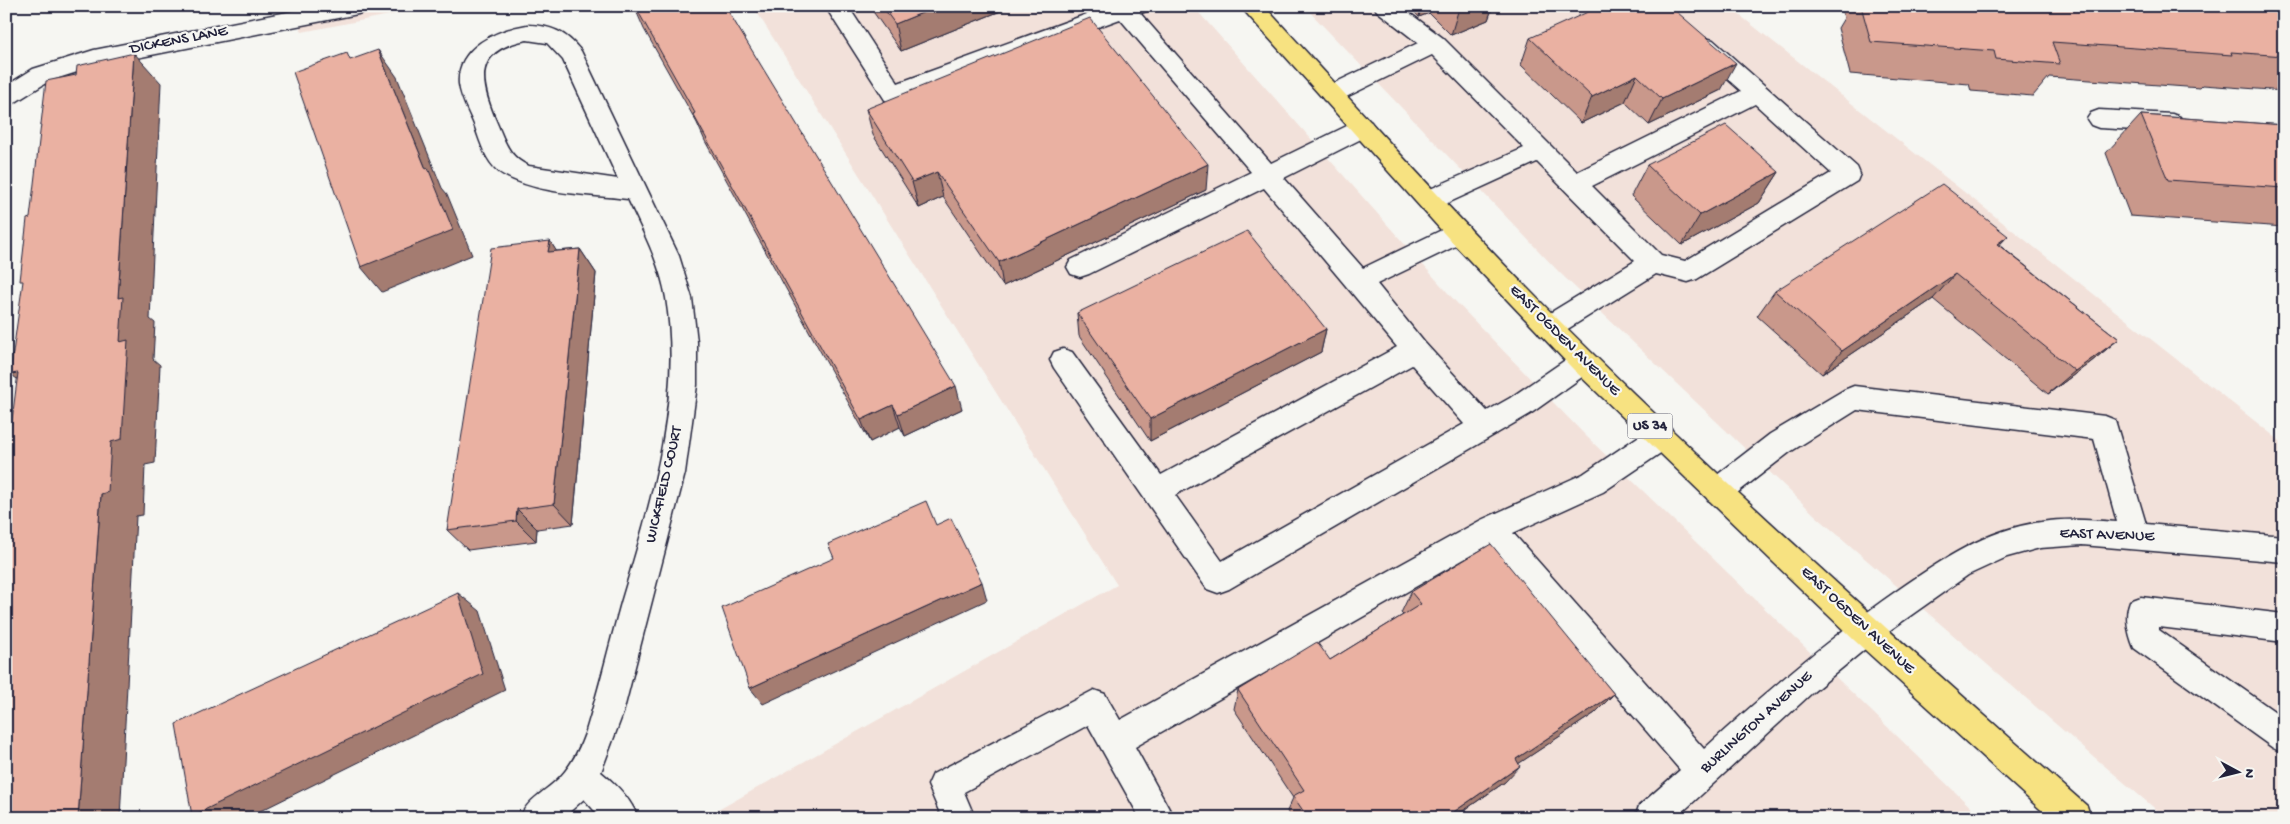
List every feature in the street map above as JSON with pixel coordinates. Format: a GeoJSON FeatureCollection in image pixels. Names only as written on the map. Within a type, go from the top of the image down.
{"type":"FeatureCollection","features":[{"type":"Feature","properties":{"kind":"main road","name":"EAST OGDEN AVENUE"},"geometry":{"type":"LineString","coordinates":[[1256,7],[1332,94],[1459,233],[1583,362],[1865,630],[2075,818]]}},
{"type":"Feature","properties":{"kind":"street"},"geometry":{"type":"LineString","coordinates":[[836,6],[894,94],[1128,7],[1415,350],[1484,427]]}},
{"type":"Feature","properties":{"kind":"street"},"geometry":{"type":"LineString","coordinates":[[1385,6],[1435,44],[1539,151],[1653,263],[1688,272],[1848,174],[1687,30]]}},
{"type":"Feature","properties":{"kind":"street","name":"DICKENS LANE"},"geometry":{"type":"LineString","coordinates":[[6,97],[41,75],[94,58],[349,7]]}},
{"type":"Feature","properties":{"kind":"street","name":"WICKFIELD COURT"},"geometry":{"type":"LineString","coordinates":[[536,818],[558,801],[581,777],[594,752],[608,708],[670,476],[683,399],[683,352],[678,297],[665,253],[636,191],[573,57],[562,43],[552,36],[529,32],[495,43],[485,50],[474,67],[470,79],[483,117],[502,160],[512,168],[530,174],[636,191]]}},
{"type":"Feature","properties":{"kind":"street"},"geometry":{"type":"LineString","coordinates":[[1332,94],[1435,44]]}},
{"type":"Feature","properties":{"kind":"street"},"geometry":{"type":"LineString","coordinates":[[1573,185],[1757,93]]}},
{"type":"Feature","properties":{"kind":"street"},"geometry":{"type":"LineString","coordinates":[[2099,119],[2196,124]]}},
{"type":"Feature","properties":{"kind":"street"},"geometry":{"type":"LineString","coordinates":[[1080,267],[1363,128]]}},
{"type":"Feature","properties":{"kind":"street"},"geometry":{"type":"LineString","coordinates":[[1430,200],[1539,151]]}},
{"type":"Feature","properties":{"kind":"street"},"geometry":{"type":"LineString","coordinates":[[1359,281],[1459,233]]}},
{"type":"Feature","properties":{"kind":"street"},"geometry":{"type":"LineString","coordinates":[[1548,327],[1653,263]]}},
{"type":"Feature","properties":{"kind":"street"},"geometry":{"type":"LineString","coordinates":[[1157,491],[1415,350]]}},
{"type":"Feature","properties":{"kind":"street"},"geometry":{"type":"LineString","coordinates":[[1064,360],[1218,579],[1520,406],[1583,362]]}},
{"type":"Feature","properties":{"kind":"street"},"geometry":{"type":"LineString","coordinates":[[1718,491],[1780,443],[1854,398],[2105,428],[2135,535]]}},
{"type":"Feature","properties":{"kind":"street"},"geometry":{"type":"LineString","coordinates":[[1114,741],[1372,594],[1491,529],[1593,483],[1661,436]]}},
{"type":"Feature","properties":{"kind":"street"},"geometry":{"type":"LineString","coordinates":[[1491,529],[1703,772]]}},
{"type":"Feature","properties":{"kind":"street","name":"EAST AVENUE"},"geometry":{"type":"LineString","coordinates":[[1865,630],[1958,566],[2003,545],[2040,534],[2082,532],[2135,535],[2284,549]]}},
{"type":"Feature","properties":{"kind":"street"},"geometry":{"type":"LineString","coordinates":[[2284,628],[2141,611],[2145,638],[2284,737]]}},
{"type":"Feature","properties":{"kind":"street","name":"BURLINGTON AVENUE"},"geometry":{"type":"LineString","coordinates":[[1650,818],[1802,681],[1865,630]]}},
{"type":"Feature","properties":{"kind":"street"},"geometry":{"type":"LineString","coordinates":[[959,818],[944,785],[1094,705],[1158,818]]}},
{"type":"Feature","properties":{"kind":"street"},"geometry":{"type":"LineString","coordinates":[[581,777],[603,794],[622,818]]}},
{"type":"Feature","properties":{"kind":"shaded area"},"geometry":{"type":"Polygon","coordinates":[[[289,6],[436,6],[302,32],[289,6]]]}},
{"type":"Feature","properties":{"kind":"shaded area"},"geometry":{"type":"Polygon","coordinates":[[[753,6],[1193,6],[1456,302],[1585,435],[1982,818],[704,818],[1117,585],[753,6]]]}},
{"type":"Feature","properties":{"kind":"shaded area"},"geometry":{"type":"Polygon","coordinates":[[[1304,6],[1728,6],[2284,444],[2284,818],[2166,818],[1816,516],[1560,273],[1304,6]]]}},
{"type":"Feature","properties":{"kind":"building"},"geometry":{"type":"Polygon","coordinates":[[[635,6],[725,6],[956,386],[898,414],[893,405],[861,420],[635,6]]]}},
{"type":"Feature","properties":{"kind":"building"},"geometry":{"type":"Polygon","coordinates":[[[882,6],[939,6],[895,24],[882,6]]]}},
{"type":"Feature","properties":{"kind":"building"},"geometry":{"type":"Polygon","coordinates":[[[1601,6],[1670,6],[1736,63],[1662,99],[1637,75],[1592,97],[1530,38],[1601,6]]]}},
{"type":"Feature","properties":{"kind":"building"},"geometry":{"type":"Polygon","coordinates":[[[1861,6],[2284,6],[2284,56],[2231,52],[2232,55],[2052,42],[2060,64],[1996,59],[1994,51],[1871,42],[1861,6]]]}},
{"type":"Feature","properties":{"kind":"building"},"geometry":{"type":"Polygon","coordinates":[[[1090,18],[1208,164],[999,262],[937,172],[912,182],[866,109],[1090,18]]]}},
{"type":"Feature","properties":{"kind":"building"},"geometry":{"type":"Polygon","coordinates":[[[378,50],[453,230],[361,267],[293,72],[347,53],[350,60],[378,50]]]}},
{"type":"Feature","properties":{"kind":"building"},"geometry":{"type":"Polygon","coordinates":[[[134,53],[118,298],[123,297],[120,342],[128,340],[122,439],[111,442],[108,492],[101,494],[78,818],[6,818],[6,466],[18,373],[10,374],[23,281],[20,281],[27,219],[30,218],[46,81],[76,75],[77,66],[134,53]]]}},
{"type":"Feature","properties":{"kind":"building"},"geometry":{"type":"Polygon","coordinates":[[[2141,115],[2284,125],[2284,188],[2168,180],[2141,115]]]}},
{"type":"Feature","properties":{"kind":"building"},"geometry":{"type":"Polygon","coordinates":[[[1726,125],[1779,172],[1700,215],[1647,165],[1726,125]]]}},
{"type":"Feature","properties":{"kind":"building"},"geometry":{"type":"Polygon","coordinates":[[[1942,184],[2008,236],[1997,244],[2119,339],[2075,371],[1955,274],[1842,351],[1775,291],[1942,184]]]}},
{"type":"Feature","properties":{"kind":"building"},"geometry":{"type":"Polygon","coordinates":[[[1247,231],[1326,329],[1150,419],[1077,313],[1247,231]]]}},
{"type":"Feature","properties":{"kind":"building"},"geometry":{"type":"Polygon","coordinates":[[[550,241],[548,252],[580,249],[554,504],[517,509],[516,521],[447,530],[491,248],[550,241]]]}},
{"type":"Feature","properties":{"kind":"building"},"geometry":{"type":"Polygon","coordinates":[[[926,501],[936,525],[951,518],[982,582],[750,688],[722,608],[834,558],[828,544],[926,501]]]}},
{"type":"Feature","properties":{"kind":"building"},"geometry":{"type":"Polygon","coordinates":[[[1491,544],[1614,694],[1516,759],[1520,766],[1445,818],[1308,818],[1293,796],[1304,790],[1238,690],[1317,642],[1330,660],[1421,604],[1411,592],[1491,544]]]}},
{"type":"Feature","properties":{"kind":"building"},"geometry":{"type":"Polygon","coordinates":[[[458,593],[483,674],[192,816],[176,724],[458,593]]]}}]}
